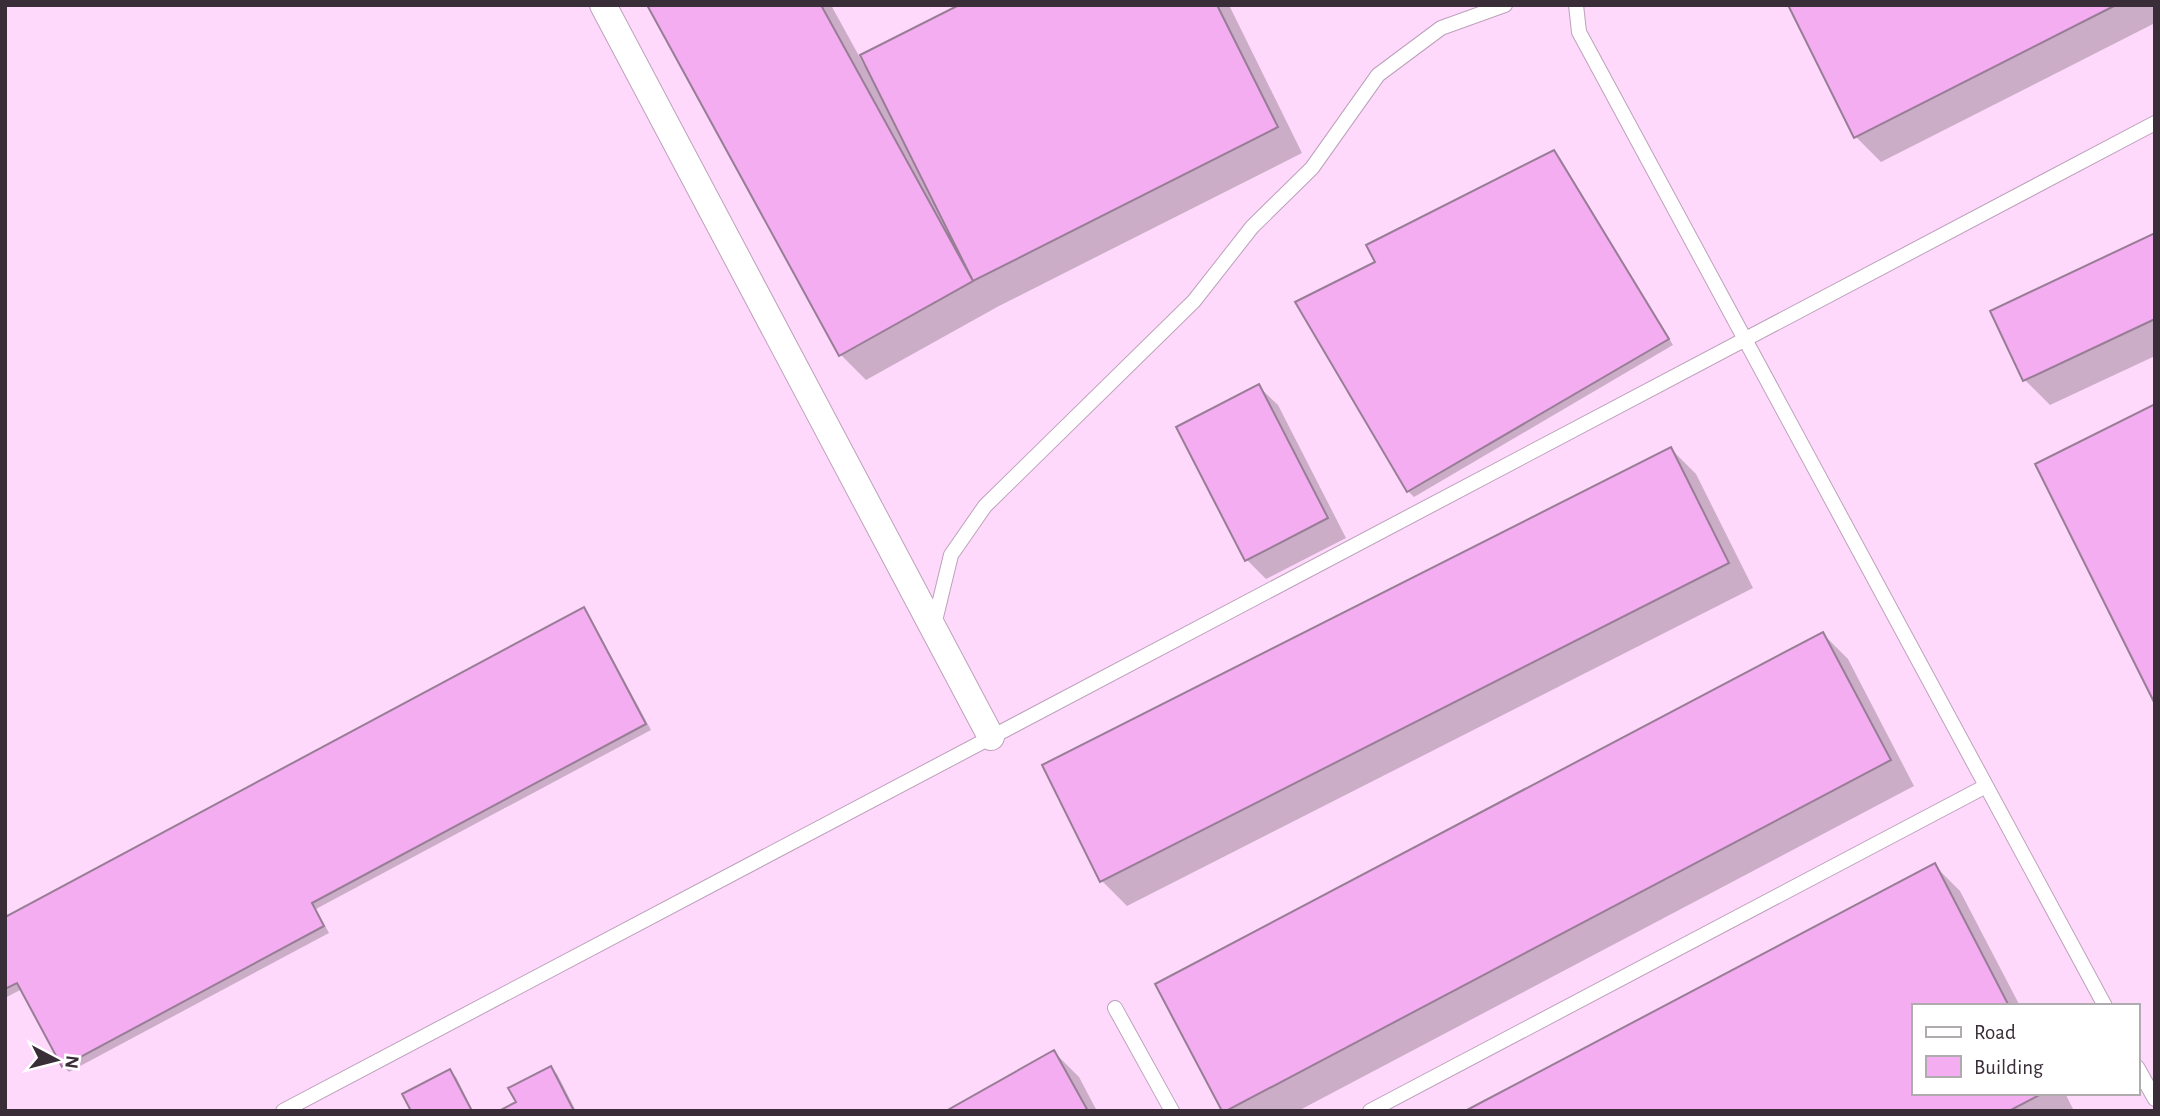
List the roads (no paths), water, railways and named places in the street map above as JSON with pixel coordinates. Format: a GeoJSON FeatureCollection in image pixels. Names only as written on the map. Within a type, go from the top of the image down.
{"type":"FeatureCollection","features":[{"type":"Feature","properties":{"kind":"street"},"geometry":{"type":"LineString","coordinates":[[603,5],[991,737]]}},
{"type":"Feature","properties":{"kind":"lane"},"geometry":{"type":"LineString","coordinates":[[933,628],[951,555],[985,506],[1194,301],[1252,227],[1312,168],[1378,75],[1441,28],[1505,5]]}},
{"type":"Feature","properties":{"kind":"lane"},"geometry":{"type":"LineString","coordinates":[[1576,5],[1579,32],[2104,1004]]}},
{"type":"Feature","properties":{"kind":"lane"},"geometry":{"type":"LineString","coordinates":[[283,1111],[2155,123]]}},
{"type":"Feature","properties":{"kind":"lane"},"geometry":{"type":"LineString","coordinates":[[1370,1111],[1986,786]]}},
{"type":"Feature","properties":{"kind":"lane"},"geometry":{"type":"LineString","coordinates":[[1115,1008],[1172,1111]]}},
{"type":"Feature","properties":{"kind":"lane"},"geometry":{"type":"LineString","coordinates":[[2139,1071],[2155,1099]]}}]}
